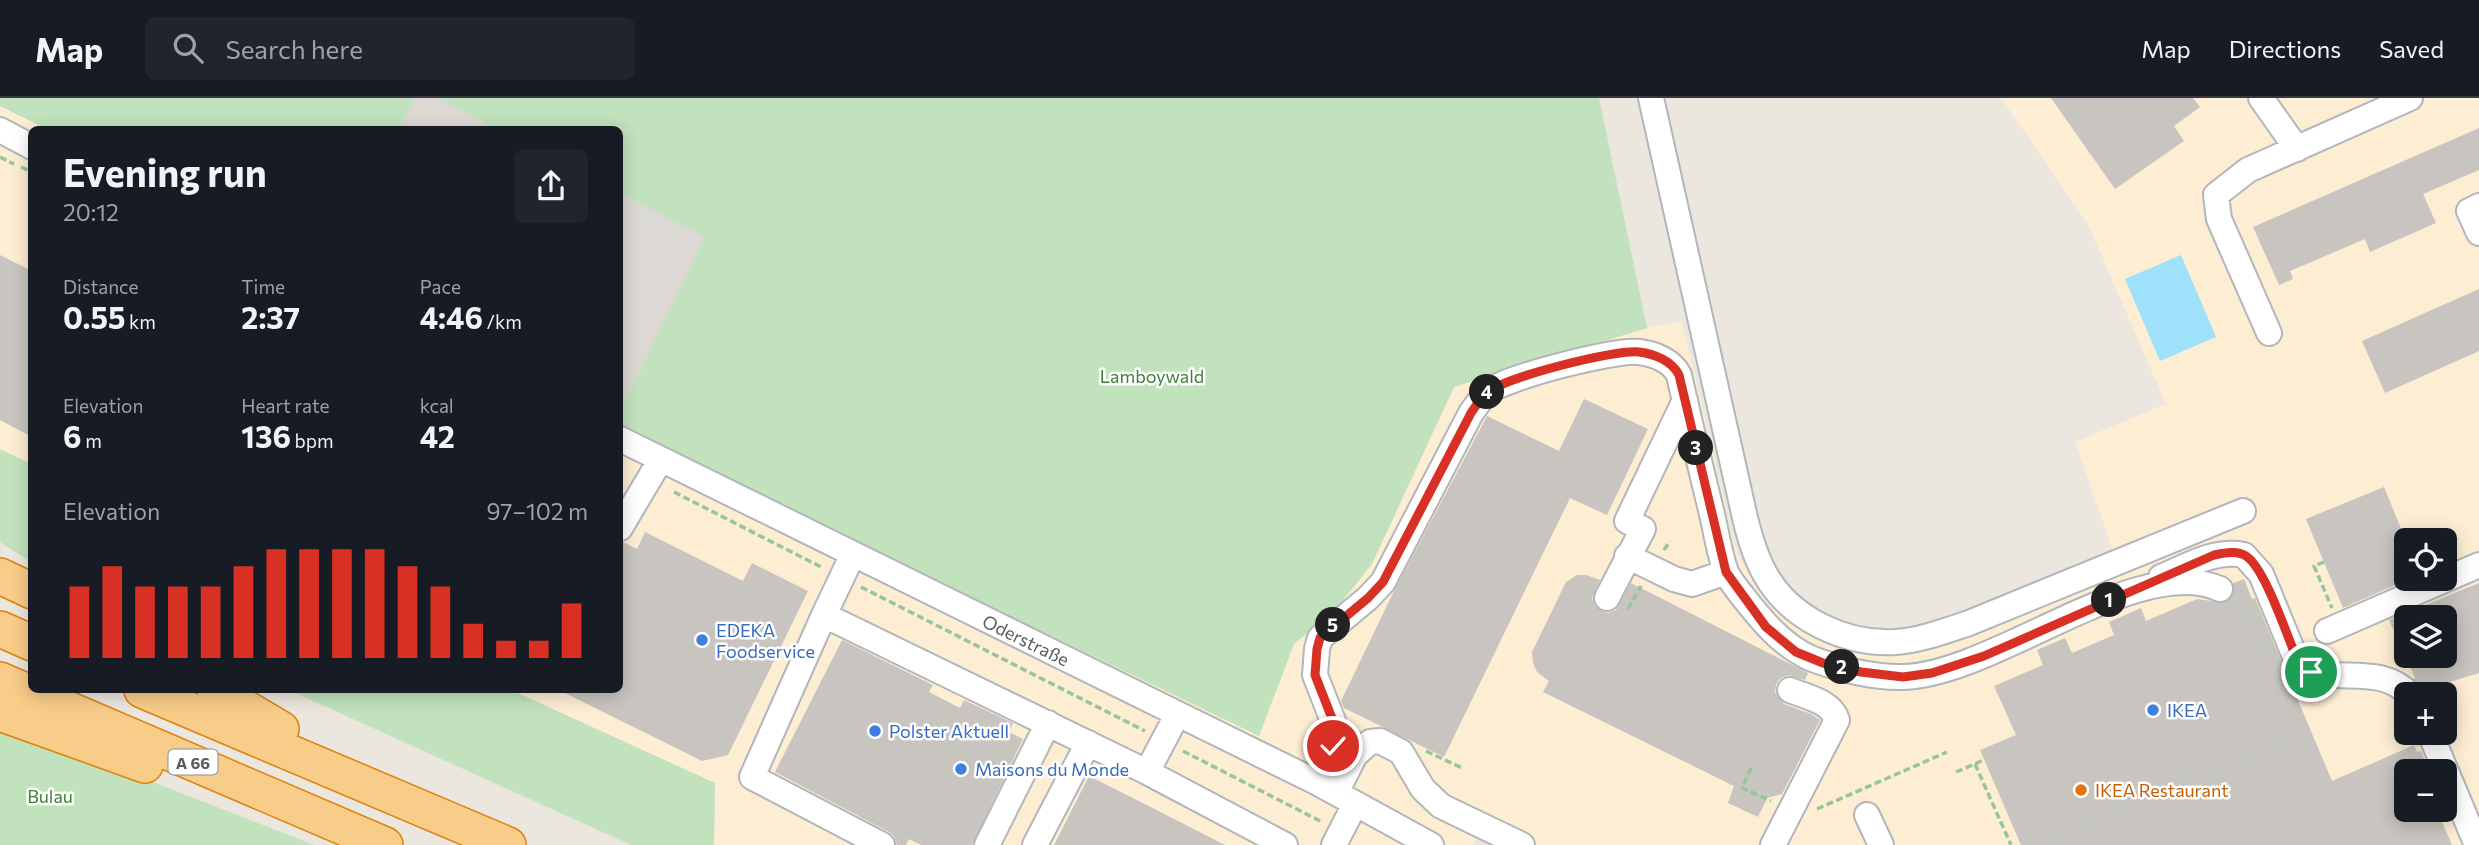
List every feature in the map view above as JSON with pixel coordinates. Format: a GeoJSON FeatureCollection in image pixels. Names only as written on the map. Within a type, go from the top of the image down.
{"type":"FeatureCollection","features":[{"type":"Feature","properties":{"kind":"highway"},"geometry":{"type":"LineString","coordinates":[[0,576],[28,589]]}},
{"type":"Feature","properties":{"kind":"highway"},"geometry":{"type":"LineString","coordinates":[[0,629],[28,641]]}},
{"type":"Feature","properties":{"kind":"highway","name":"A 66"},"geometry":{"type":"LineString","coordinates":[[0,680],[28,692]]}},
{"type":"Feature","properties":{"kind":"highway","name":"A 66"},"geometry":{"type":"LineString","coordinates":[[30,693],[385,845]]}},
{"type":"Feature","properties":{"kind":"highway","name":"A 66"},"geometry":{"type":"LineString","coordinates":[[149,693],[508,845]]}},
{"type":"Feature","properties":{"kind":"highway"},"geometry":{"type":"LineString","coordinates":[[220,693],[399,798]]}},
{"type":"Feature","properties":{"kind":"highway"},"geometry":{"type":"LineString","coordinates":[[0,713],[128,760],[385,845]]}},
{"type":"Feature","properties":{"kind":"street"},"geometry":{"type":"LineString","coordinates":[[1651,98],[1754,552],[1765,576],[1789,606],[1823,626],[1860,641],[1897,642],[1932,635],[1969,623],[2243,511]]}},
{"type":"Feature","properties":{"kind":"street"},"geometry":{"type":"LineString","coordinates":[[2261,98],[2297,149]]}},
{"type":"Feature","properties":{"kind":"street"},"geometry":{"type":"LineString","coordinates":[[2269,333],[2219,219],[2216,195],[2248,170],[2410,98]]}},
{"type":"Feature","properties":{"kind":"street"},"geometry":{"type":"LineString","coordinates":[[0,130],[28,145]]}},
{"type":"Feature","properties":{"kind":"street"},"geometry":{"type":"LineString","coordinates":[[2479,206],[2469,211],[2479,233]]}},
{"type":"Feature","properties":{"kind":"street"},"geometry":{"type":"LineString","coordinates":[[1338,838],[1336,793],[1327,764],[1333,746],[1335,726],[1315,675],[1320,638],[1383,582],[1471,413],[1487,392],[1521,376],[1616,353],[1638,351],[1659,357],[1675,366],[1726,572],[1766,627],[1796,652],[1823,663],[1861,672],[1903,677],[1932,673],[1971,660],[2121,594],[2224,553],[2244,555],[2261,573],[2297,659],[2304,668],[2324,674],[2371,675],[2394,683]]}},
{"type":"Feature","properties":{"kind":"street"},"geometry":{"type":"LineString","coordinates":[[1606,598],[1643,529],[1627,522],[1685,400]]}},
{"type":"Feature","properties":{"kind":"street","name":"Oderstraße"},"geometry":{"type":"LineString","coordinates":[[623,442],[656,469],[853,554],[1336,793],[1431,845]]}},
{"type":"Feature","properties":{"kind":"street"},"geometry":{"type":"LineString","coordinates":[[623,523],[656,469]]}},
{"type":"Feature","properties":{"kind":"street"},"geometry":{"type":"LineString","coordinates":[[853,554],[752,777],[882,845]]}},
{"type":"Feature","properties":{"kind":"street"},"geometry":{"type":"LineString","coordinates":[[1627,556],[1674,579],[1692,583],[1726,572]]}},
{"type":"Feature","properties":{"kind":"street"},"geometry":{"type":"LineString","coordinates":[[2333,629],[2479,565]]}},
{"type":"Feature","properties":{"kind":"street"},"geometry":{"type":"LineString","coordinates":[[2121,594],[2183,582],[2199,582],[2220,589]]}},
{"type":"Feature","properties":{"kind":"street"},"geometry":{"type":"LineString","coordinates":[[824,615],[1147,772],[1257,838],[1285,845]]}},
{"type":"Feature","properties":{"kind":"street"},"geometry":{"type":"LineString","coordinates":[[1773,845],[1837,720],[1835,713],[1827,705],[1790,690]]}},
{"type":"Feature","properties":{"kind":"street"},"geometry":{"type":"LineString","coordinates":[[1147,772],[1177,715]]}},
{"type":"Feature","properties":{"kind":"street"},"geometry":{"type":"LineString","coordinates":[[987,845],[1048,723]]}},
{"type":"Feature","properties":{"kind":"street"},"geometry":{"type":"LineString","coordinates":[[1335,726],[1370,742]]}},
{"type":"Feature","properties":{"kind":"street"},"geometry":{"type":"LineString","coordinates":[[1336,793],[1351,759],[1360,748],[1370,742],[1380,741],[1401,752],[1423,789],[1441,806],[1522,845]]}},
{"type":"Feature","properties":{"kind":"street"},"geometry":{"type":"LineString","coordinates":[[1035,845],[1088,743]]}},
{"type":"Feature","properties":{"kind":"street"},"geometry":{"type":"LineString","coordinates":[[2435,745],[2477,845]]}},
{"type":"Feature","properties":{"kind":"street"},"geometry":{"type":"LineString","coordinates":[[1867,815],[1881,845]]}},
{"type":"Feature","properties":{"kind":"path"},"geometry":{"type":"LineString","coordinates":[[656,469],[842,577],[1163,740],[1338,838]]}},
{"type":"Feature","properties":{"kind":"path"},"geometry":{"type":"LineString","coordinates":[[2324,562],[2314,566],[2333,629]]}},
{"type":"Feature","properties":{"kind":"path"},"geometry":{"type":"LineString","coordinates":[[1751,768],[1742,788],[1802,815],[1947,752]]}},
{"type":"Feature","properties":{"kind":"path"},"geometry":{"type":"LineString","coordinates":[[1956,772],[1984,760]]}},
{"type":"Feature","properties":{"kind":"path"},"geometry":{"type":"LineString","coordinates":[[1975,764],[2011,845]]}},
{"type":"Feature","properties":{"kind":"shaded area"},"geometry":{"type":"Polygon","coordinates":[[[415,98],[437,98],[492,126],[400,126],[415,98]]]}},
{"type":"Feature","properties":{"kind":"shaded area"},"geometry":{"type":"Polygon","coordinates":[[[2001,98],[2479,98],[2479,845],[1492,845],[1477,837],[1472,845],[714,845],[715,783],[518,693],[623,693],[623,429],[1259,736],[1294,644],[1336,609],[1372,564],[1454,387],[1647,328],[1682,321],[1736,551],[1757,589],[1793,621],[1839,647],[1901,656],[1970,636],[2120,570],[2075,442],[2166,404],[2088,224],[2001,98]]]}},
{"type":"Feature","properties":{"kind":"shaded area"},"geometry":{"type":"Polygon","coordinates":[[[0,106],[41,126],[28,126],[28,463],[0,449],[0,106]]]}},
{"type":"Feature","properties":{"kind":"shaded area"},"geometry":{"type":"Polygon","coordinates":[[[623,195],[706,237],[623,406],[623,195]]]}},
{"type":"Feature","properties":{"kind":"green space"},"geometry":{"type":"Polygon","coordinates":[[[0,98],[415,98],[400,126],[41,126],[0,106],[0,98]]]}},
{"type":"Feature","properties":{"kind":"green space","name":"Lamboywald"},"geometry":{"type":"Polygon","coordinates":[[[437,98],[1599,98],[1647,328],[1454,387],[1372,564],[1336,609],[1294,644],[1259,736],[623,429],[623,406],[705,237],[623,195],[623,126],[492,126],[437,98]]]}},
{"type":"Feature","properties":{"kind":"green space"},"geometry":{"type":"Polygon","coordinates":[[[0,449],[28,463],[28,560],[0,542],[0,449]]]}},
{"type":"Feature","properties":{"kind":"green space"},"geometry":{"type":"Polygon","coordinates":[[[296,693],[518,693],[715,783],[714,845],[631,845],[296,693]]]}},
{"type":"Feature","properties":{"kind":"green space","name":"Bulau"},"geometry":{"type":"Polygon","coordinates":[[[0,730],[89,757],[314,845],[0,845],[0,730]]]}},
{"type":"Feature","properties":{"kind":"water"},"geometry":{"type":"Polygon","coordinates":[[[2181,255],[2216,337],[2160,361],[2125,279],[2181,255]]]}},
{"type":"Feature","properties":{"kind":"building"},"geometry":{"type":"Polygon","coordinates":[[[2051,98],[2193,98],[2200,107],[2174,126],[2184,141],[2115,189],[2051,98]]]}},
{"type":"Feature","properties":{"kind":"building"},"geometry":{"type":"Polygon","coordinates":[[[2479,128],[2479,170],[2423,194],[2436,223],[2370,252],[2365,239],[2290,271],[2293,279],[2279,285],[2253,227],[2479,128]]]}},
{"type":"Feature","properties":{"kind":"building"},"geometry":{"type":"Polygon","coordinates":[[[0,255],[28,269],[28,435],[0,420],[0,255]]]}},
{"type":"Feature","properties":{"kind":"building"},"geometry":{"type":"Polygon","coordinates":[[[2479,289],[2479,351],[2385,393],[2362,341],[2479,289]]]}},
{"type":"Feature","properties":{"kind":"building"},"geometry":{"type":"Polygon","coordinates":[[[1584,399],[1648,429],[1607,515],[1570,498],[1444,757],[1344,708],[1341,701],[1393,593],[1487,416],[1559,451],[1584,399]]]}},
{"type":"Feature","properties":{"kind":"building"},"geometry":{"type":"Polygon","coordinates":[[[2384,487],[2401,528],[2394,528],[2394,586],[2343,608],[2306,519],[2384,487]]]}},
{"type":"Feature","properties":{"kind":"building","name":"EDEKA Foodservice"},"geometry":{"type":"Polygon","coordinates":[[[645,532],[743,581],[752,563],[808,591],[728,755],[702,761],[565,693],[623,693],[623,542],[637,549],[645,532]]]}},
{"type":"Feature","properties":{"kind":"building"},"geometry":{"type":"Polygon","coordinates":[[[1577,575],[1600,580],[1592,598],[1601,611],[1608,613],[1616,610],[1631,583],[1808,673],[1805,680],[1789,675],[1781,678],[1776,684],[1775,693],[1784,704],[1820,720],[1782,794],[1767,798],[1758,817],[1728,803],[1734,786],[1543,692],[1549,681],[1537,672],[1532,652],[1566,582],[1577,575]]]}},
{"type":"Feature","properties":{"kind":"building","name":"IKEA"},"geometry":{"type":"Polygon","coordinates":[[[2244,579],[2252,599],[2255,598],[2332,781],[2414,745],[2424,759],[2394,759],[2394,822],[2442,822],[2452,845],[2021,845],[1980,750],[2016,735],[1994,686],[2043,665],[2037,650],[2065,638],[2072,653],[2114,635],[2109,622],[2141,608],[2146,621],[2197,599],[2225,603],[2234,593],[2234,583],[2244,579]]]}},
{"type":"Feature","properties":{"kind":"building"},"geometry":{"type":"Polygon","coordinates":[[[2479,583],[2479,673],[2450,682],[2416,682],[2413,679],[2415,678],[2411,668],[2457,668],[2457,605],[2425,605],[2479,583]]]}},
{"type":"Feature","properties":{"kind":"building"},"geometry":{"type":"Polygon","coordinates":[[[2394,618],[2394,631],[2389,620],[2394,618]]]}},
{"type":"Feature","properties":{"kind":"building"},"geometry":{"type":"Polygon","coordinates":[[[842,640],[933,685],[929,692],[960,708],[964,700],[1013,723],[1009,732],[1023,739],[972,845],[921,845],[909,839],[906,845],[897,845],[894,836],[889,832],[775,772],[842,640]]]}},
{"type":"Feature","properties":{"kind":"building"},"geometry":{"type":"Polygon","coordinates":[[[1089,776],[1133,798],[1225,845],[1054,845],[1089,776]]]}},
{"type":"Feature","properties":{"kind":"tunnel"},"geometry":{"type":"LineString","coordinates":[[2040,845],[2298,733],[2244,610],[2235,599],[2220,589]]}},
{"type":"Feature","properties":{"kind":"place","name":"EDEKA Foodservice"},"geometry":{"type":"Point","coordinates":[702,640]}},
{"type":"Feature","properties":{"kind":"place","name":"IKEA"},"geometry":{"type":"Point","coordinates":[2153,710]}},
{"type":"Feature","properties":{"kind":"place","name":"Polster Aktuell"},"geometry":{"type":"Point","coordinates":[875,731]}},
{"type":"Feature","properties":{"kind":"place","name":"Maisons du Monde"},"geometry":{"type":"Point","coordinates":[961,769]}},
{"type":"Feature","properties":{"kind":"place","name":"IKEA Restaurant"},"geometry":{"type":"Point","coordinates":[2081,790]}},
{"type":"Feature","properties":{"kind":"route"},"geometry":{"type":"LineString","coordinates":[[1333,746],[1335,726],[1315,675],[1320,638],[1383,582],[1471,413],[1487,392],[1521,376],[1616,353],[1638,351],[1659,357],[1675,366],[1726,572],[1766,627],[1796,652],[1823,663],[1861,672],[1903,677],[1932,673],[1984,656],[2214,555],[2235,553],[2244,555],[2261,573],[2297,659],[2311,672]]}}]}
